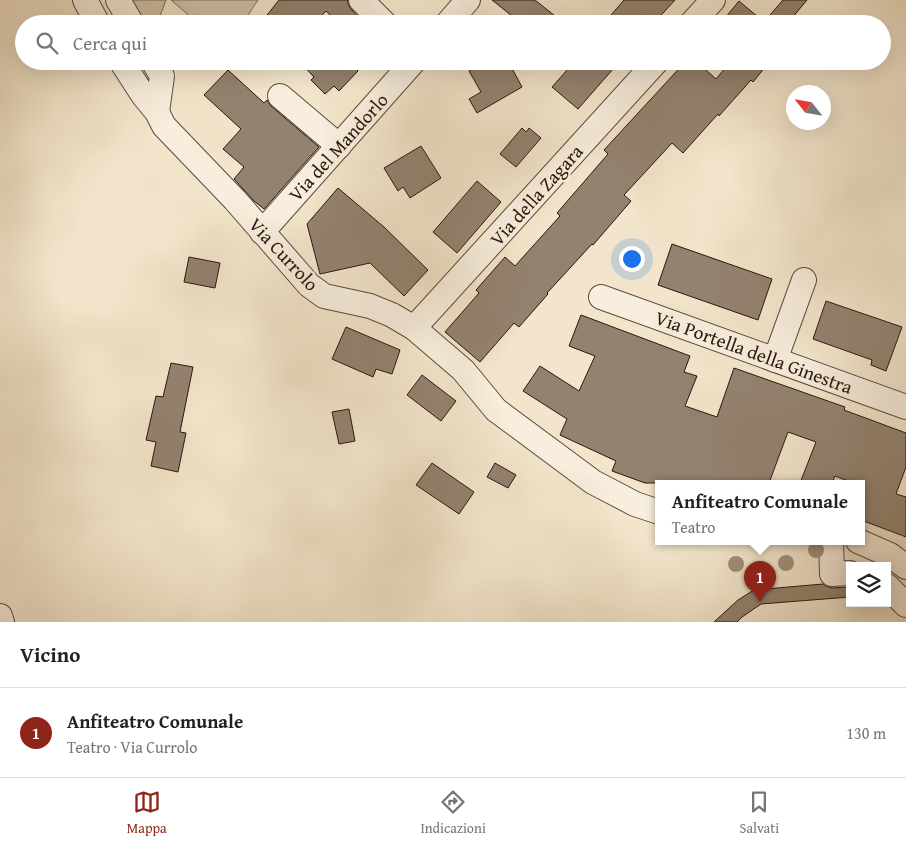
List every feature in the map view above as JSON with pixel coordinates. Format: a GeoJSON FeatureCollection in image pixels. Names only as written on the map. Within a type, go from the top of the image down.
{"type":"FeatureCollection","features":[{"type":"Feature","properties":{"kind":"street"},"geometry":{"type":"LineString","coordinates":[[85,0],[93,15]]}},
{"type":"Feature","properties":{"kind":"street"},"geometry":{"type":"LineString","coordinates":[[118,0],[127,15]]}},
{"type":"Feature","properties":{"kind":"street"},"geometry":{"type":"LineString","coordinates":[[361,0],[376,15]]}},
{"type":"Feature","properties":{"kind":"street"},"geometry":{"type":"LineString","coordinates":[[455,15],[468,0]]}},
{"type":"Feature","properties":{"kind":"street"},"geometry":{"type":"LineString","coordinates":[[699,15],[713,0]]}},
{"type":"Feature","properties":{"kind":"street","name":"Via Currolo"},"geometry":{"type":"LineString","coordinates":[[127,70],[157,112],[164,126],[223,186],[309,285],[324,296],[370,306],[392,315],[414,328],[463,370],[496,410],[594,482],[635,504],[655,511]]}},
{"type":"Feature","properties":{"kind":"street"},"geometry":{"type":"LineString","coordinates":[[157,112],[162,76],[158,70]]}},
{"type":"Feature","properties":{"kind":"street","name":"Via del Mandorlo"},"geometry":{"type":"LineString","coordinates":[[262,232],[406,70]]}},
{"type":"Feature","properties":{"kind":"street","name":"Via della Zagara"},"geometry":{"type":"LineString","coordinates":[[414,328],[649,70]]}},
{"type":"Feature","properties":{"kind":"street"},"geometry":{"type":"LineString","coordinates":[[280,96],[339,146]]}},
{"type":"Feature","properties":{"kind":"street"},"geometry":{"type":"LineString","coordinates":[[775,360],[804,280]]}},
{"type":"Feature","properties":{"kind":"street","name":"Via Portella della Ginestra"},"geometry":{"type":"LineString","coordinates":[[601,297],[906,407]]}},
{"type":"Feature","properties":{"kind":"street"},"geometry":{"type":"LineString","coordinates":[[865,544],[901,560]]}},
{"type":"Feature","properties":{"kind":"street"},"geometry":{"type":"LineString","coordinates":[[831,545],[832,574],[846,573]]}},
{"type":"Feature","properties":{"kind":"street"},"geometry":{"type":"LineString","coordinates":[[891,590],[906,605]]}},
{"type":"Feature","properties":{"kind":"street"},"geometry":{"type":"LineString","coordinates":[[0,616],[2,622]]}},
{"type":"Feature","properties":{"kind":"shaded area"},"geometry":{"type":"Polygon","coordinates":[[[131,0],[166,0],[160,15],[140,15],[131,0]]]}},
{"type":"Feature","properties":{"kind":"shaded area"},"geometry":{"type":"Polygon","coordinates":[[[171,0],[258,0],[248,15],[188,15],[171,0]]]}},
{"type":"Feature","properties":{"kind":"building"},"geometry":{"type":"Polygon","coordinates":[[[279,0],[348,0],[348,4],[356,15],[330,15],[326,11],[322,15],[267,15],[279,0]]]}},
{"type":"Feature","properties":{"kind":"building"},"geometry":{"type":"Polygon","coordinates":[[[492,0],[535,0],[554,15],[511,15],[492,0]]]}},
{"type":"Feature","properties":{"kind":"building"},"geometry":{"type":"Polygon","coordinates":[[[624,0],[675,0],[661,15],[611,15],[624,0]]]}},
{"type":"Feature","properties":{"kind":"building"},"geometry":{"type":"Polygon","coordinates":[[[783,0],[807,0],[794,15],[770,15],[783,0]]]}},
{"type":"Feature","properties":{"kind":"building"},"geometry":{"type":"Polygon","coordinates":[[[739,1],[756,15],[727,15],[739,1]]]}},
{"type":"Feature","properties":{"kind":"building"},"geometry":{"type":"Polygon","coordinates":[[[228,70],[264,103],[267,100],[271,106],[319,147],[264,209],[234,179],[244,167],[223,149],[241,129],[204,95],[228,70]]]}},
{"type":"Feature","properties":{"kind":"building"},"geometry":{"type":"Polygon","coordinates":[[[307,70],[358,71],[339,91],[334,86],[325,94],[311,80],[314,77],[307,70]]]}},
{"type":"Feature","properties":{"kind":"building"},"geometry":{"type":"Polygon","coordinates":[[[513,70],[522,87],[477,113],[469,99],[481,92],[469,71],[513,70]]]}},
{"type":"Feature","properties":{"kind":"building"},"geometry":{"type":"Polygon","coordinates":[[[567,70],[612,70],[578,109],[552,87],[567,70]]]}},
{"type":"Feature","properties":{"kind":"building"},"geometry":{"type":"Polygon","coordinates":[[[678,70],[706,70],[716,79],[724,70],[763,70],[753,82],[751,80],[719,116],[718,114],[683,153],[672,143],[624,195],[631,201],[593,245],[547,293],[519,327],[514,323],[480,362],[445,332],[479,293],[476,290],[505,257],[515,266],[560,216],[557,213],[608,154],[604,150],[678,70]]]}},
{"type":"Feature","properties":{"kind":"building"},"geometry":{"type":"Polygon","coordinates":[[[522,128],[526,132],[529,128],[541,138],[516,167],[500,154],[522,128]]]}},
{"type":"Feature","properties":{"kind":"building"},"geometry":{"type":"Polygon","coordinates":[[[421,146],[441,178],[410,198],[403,187],[398,191],[384,168],[421,146]]]}},
{"type":"Feature","properties":{"kind":"building"},"geometry":{"type":"Polygon","coordinates":[[[477,181],[501,202],[457,253],[433,232],[477,181]]]}},
{"type":"Feature","properties":{"kind":"building"},"geometry":{"type":"Polygon","coordinates":[[[338,188],[384,227],[428,270],[404,296],[370,263],[320,274],[307,224],[338,188]]]}},
{"type":"Feature","properties":{"kind":"building"},"geometry":{"type":"Polygon","coordinates":[[[672,244],[772,279],[758,320],[658,285],[672,244]]]}},
{"type":"Feature","properties":{"kind":"building"},"geometry":{"type":"Polygon","coordinates":[[[189,257],[220,263],[215,288],[184,282],[189,257]]]}},
{"type":"Feature","properties":{"kind":"building"},"geometry":{"type":"Polygon","coordinates":[[[826,301],[902,327],[886,371],[871,365],[872,360],[813,339],[826,301]]]}},
{"type":"Feature","properties":{"kind":"building"},"geometry":{"type":"Polygon","coordinates":[[[581,315],[690,356],[684,372],[697,376],[685,406],[717,417],[734,368],[845,407],[844,410],[906,433],[906,467],[896,494],[906,497],[906,537],[865,522],[865,480],[845,480],[835,476],[833,480],[801,480],[816,442],[788,432],[770,480],[655,480],[655,483],[645,483],[612,471],[616,461],[560,435],[567,419],[523,391],[540,366],[579,391],[595,356],[569,346],[581,315]]]}},
{"type":"Feature","properties":{"kind":"building"},"geometry":{"type":"Polygon","coordinates":[[[346,327],[400,350],[392,374],[376,369],[373,377],[332,359],[346,327]]]}},
{"type":"Feature","properties":{"kind":"building"},"geometry":{"type":"Polygon","coordinates":[[[171,363],[193,367],[180,432],[186,433],[178,472],[151,466],[156,442],[146,440],[156,396],[163,397],[171,363]]]}},
{"type":"Feature","properties":{"kind":"building"},"geometry":{"type":"Polygon","coordinates":[[[422,375],[456,401],[441,421],[407,395],[422,375]]]}},
{"type":"Feature","properties":{"kind":"building"},"geometry":{"type":"Polygon","coordinates":[[[349,409],[355,441],[339,444],[332,412],[349,409]]]}},
{"type":"Feature","properties":{"kind":"building"},"geometry":{"type":"Polygon","coordinates":[[[432,463],[474,492],[459,514],[416,485],[432,463]]]}},
{"type":"Feature","properties":{"kind":"building"},"geometry":{"type":"Polygon","coordinates":[[[495,463],[516,475],[508,488],[487,477],[495,463]]]}},
{"type":"Feature","properties":{"kind":"building"},"geometry":{"type":"Polygon","coordinates":[[[823,584],[832,588],[846,587],[846,597],[761,604],[737,622],[714,622],[738,600],[754,590],[823,584]]]}},
{"type":"Feature","properties":{"kind":"place","name":"Anfiteatro Comunale"},"geometry":{"type":"Point","coordinates":[760,602]}}]}
